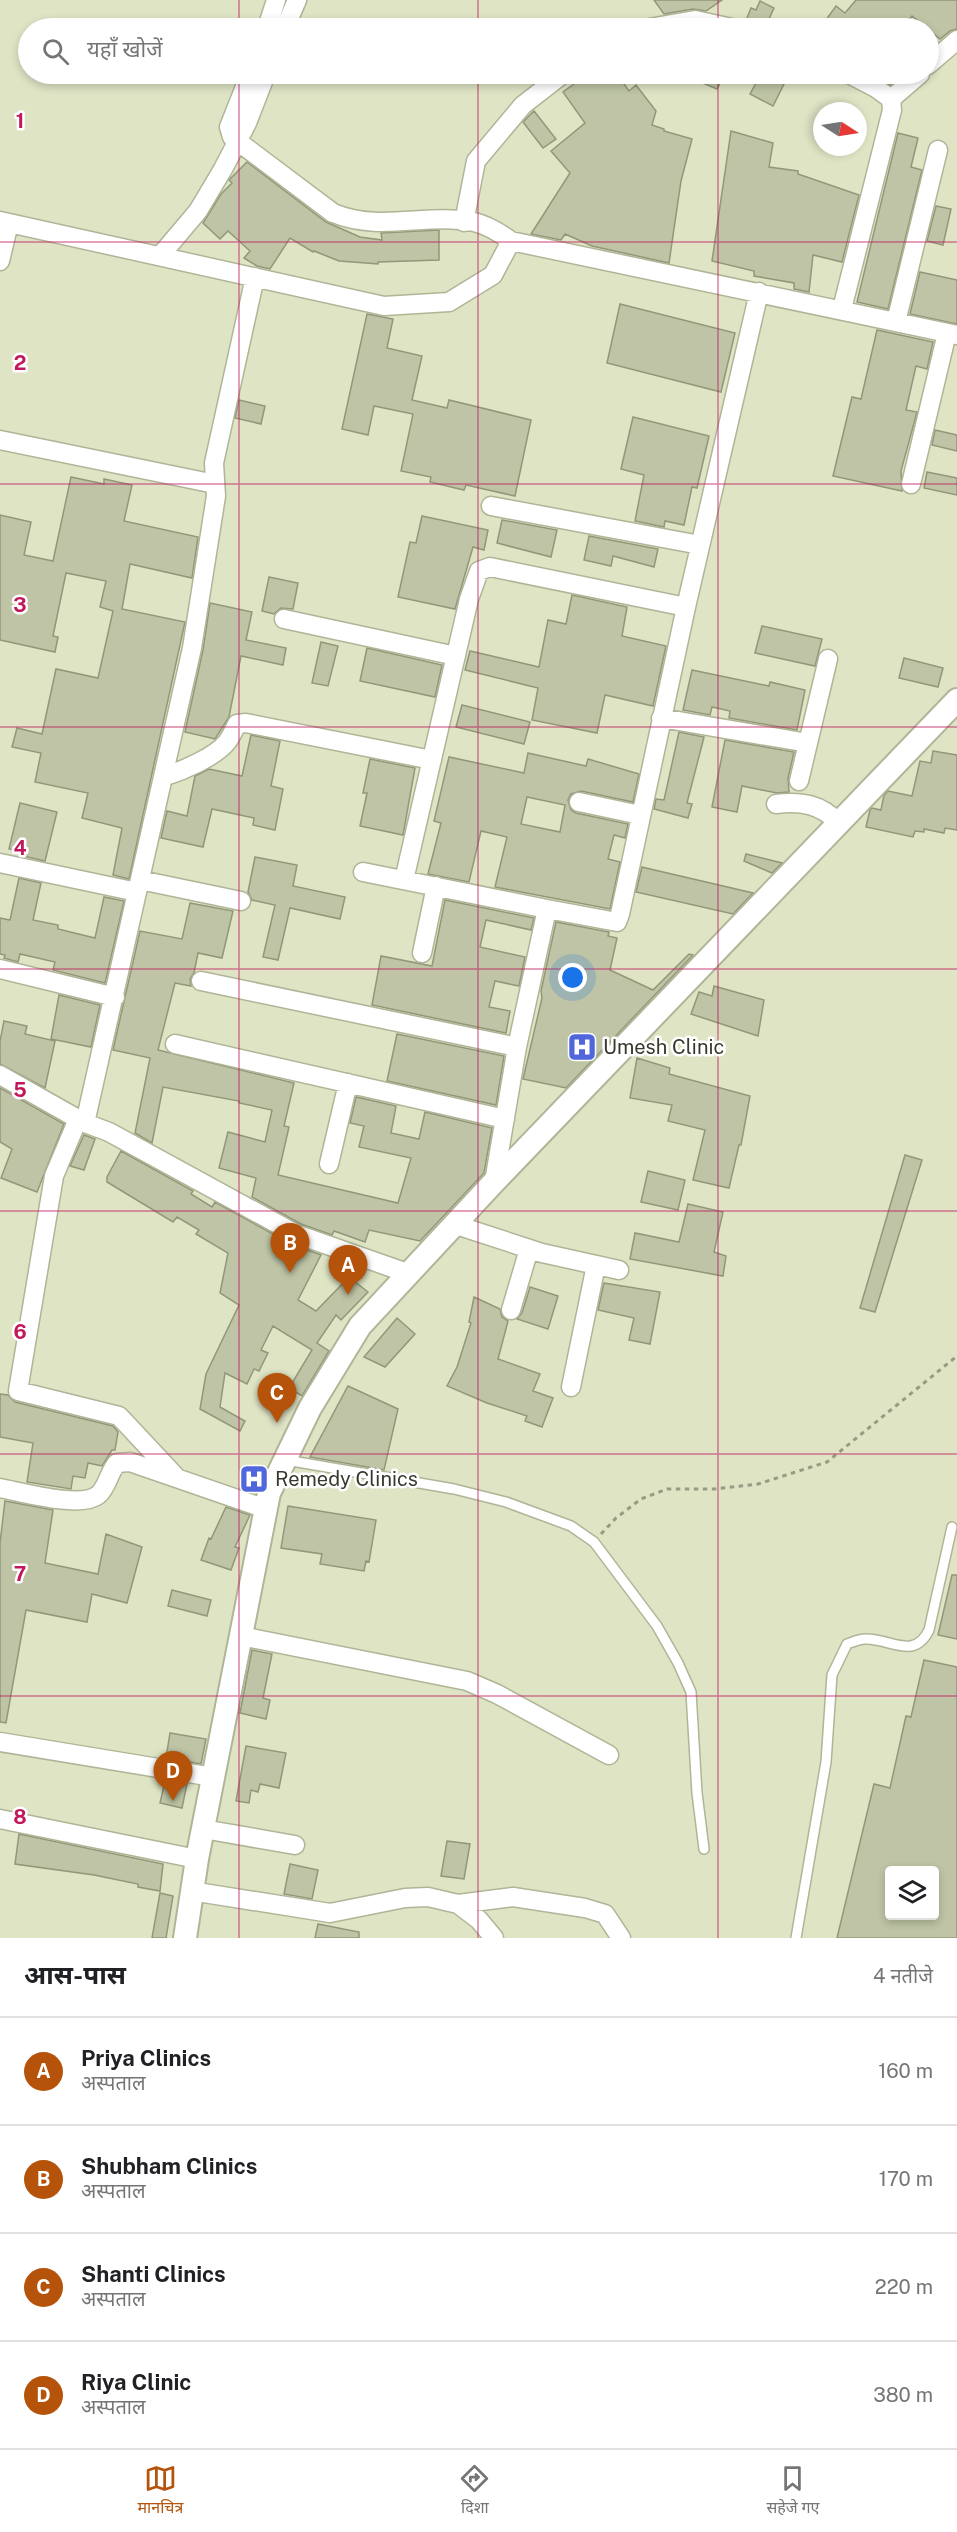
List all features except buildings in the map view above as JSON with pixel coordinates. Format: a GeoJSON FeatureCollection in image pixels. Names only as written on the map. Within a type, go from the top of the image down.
{"type":"FeatureCollection","features":[{"type":"Feature","properties":{"kind":"street"},"geometry":{"type":"LineString","coordinates":[[270,18],[276,0]]}},
{"type":"Feature","properties":{"kind":"street"},"geometry":{"type":"LineString","coordinates":[[289,18],[297,0]]}},
{"type":"Feature","properties":{"kind":"street"},"geometry":{"type":"LineString","coordinates":[[939,56],[957,40]]}},
{"type":"Feature","properties":{"kind":"street"},"geometry":{"type":"LineString","coordinates":[[246,84],[229,127],[232,137],[333,213],[352,221],[376,224],[435,220],[474,222],[494,229],[511,241],[952,334],[911,484]]}},
{"type":"Feature","properties":{"kind":"street"},"geometry":{"type":"LineString","coordinates":[[160,256],[198,211],[247,123],[262,84]]}},
{"type":"Feature","properties":{"kind":"street"},"geometry":{"type":"LineString","coordinates":[[464,222],[476,161],[523,105],[550,84]]}},
{"type":"Feature","properties":{"kind":"street"},"geometry":{"type":"LineString","coordinates":[[868,84],[891,99]]}},
{"type":"Feature","properties":{"kind":"street"},"geometry":{"type":"LineString","coordinates":[[842,309],[891,123],[891,99],[908,84]]}},
{"type":"Feature","properties":{"kind":"street"},"geometry":{"type":"LineString","coordinates":[[896,322],[938,150]]}},
{"type":"Feature","properties":{"kind":"street"},"geometry":{"type":"LineString","coordinates":[[0,261],[5,222],[384,306],[449,302],[493,275],[511,241]]}},
{"type":"Feature","properties":{"kind":"street"},"geometry":{"type":"LineString","coordinates":[[177,1478],[119,1416],[18,1391],[54,1176],[82,1121],[115,997],[192,648],[216,496],[214,463],[255,277]]}},
{"type":"Feature","properties":{"kind":"street"},"geometry":{"type":"LineString","coordinates":[[363,872],[616,922],[620,914],[699,545],[759,292]]}},
{"type":"Feature","properties":{"kind":"street"},"geometry":{"type":"LineString","coordinates":[[0,440],[215,484]]}},
{"type":"Feature","properties":{"kind":"street"},"geometry":{"type":"LineString","coordinates":[[491,506],[699,545]]}},
{"type":"Feature","properties":{"kind":"street"},"geometry":{"type":"LineString","coordinates":[[404,880],[469,599],[479,571],[490,567],[686,607]]}},
{"type":"Feature","properties":{"kind":"street"},"geometry":{"type":"LineString","coordinates":[[284,619],[456,656]]}},
{"type":"Feature","properties":{"kind":"street"},"geometry":{"type":"LineString","coordinates":[[799,781],[828,659]]}},
{"type":"Feature","properties":{"kind":"street"},"geometry":{"type":"LineString","coordinates":[[185,1938],[191,1891],[268,1493],[310,1408],[360,1326],[456,1226],[494,1182],[957,700]]}},
{"type":"Feature","properties":{"kind":"street"},"geometry":{"type":"LineString","coordinates":[[661,718],[808,743]]}},
{"type":"Feature","properties":{"kind":"street"},"geometry":{"type":"LineString","coordinates":[[163,777],[177,773],[214,753],[228,741],[237,724],[246,723],[432,760]]}},
{"type":"Feature","properties":{"kind":"street"},"geometry":{"type":"LineString","coordinates":[[581,798],[641,811]]}},
{"type":"Feature","properties":{"kind":"street"},"geometry":{"type":"LineString","coordinates":[[776,804],[799,802],[828,812],[839,823]]}},
{"type":"Feature","properties":{"kind":"street"},"geometry":{"type":"LineString","coordinates":[[0,863],[241,901]]}},
{"type":"Feature","properties":{"kind":"street"},"geometry":{"type":"LineString","coordinates":[[422,953],[436,886]]}},
{"type":"Feature","properties":{"kind":"street"},"geometry":{"type":"LineString","coordinates":[[494,1182],[517,1047],[547,909]]}},
{"type":"Feature","properties":{"kind":"street"},"geometry":{"type":"LineString","coordinates":[[0,969],[115,997]]}},
{"type":"Feature","properties":{"kind":"street"},"geometry":{"type":"LineString","coordinates":[[201,981],[517,1047]]}},
{"type":"Feature","properties":{"kind":"street"},"geometry":{"type":"LineString","coordinates":[[175,1044],[505,1119]]}},
{"type":"Feature","properties":{"kind":"street"},"geometry":{"type":"LineString","coordinates":[[0,1075],[296,1234],[410,1274]]}},
{"type":"Feature","properties":{"kind":"street"},"geometry":{"type":"LineString","coordinates":[[329,1164],[348,1083]]}},
{"type":"Feature","properties":{"kind":"street"},"geometry":{"type":"LineString","coordinates":[[456,1226],[529,1249],[619,1270]]}},
{"type":"Feature","properties":{"kind":"street"},"geometry":{"type":"LineString","coordinates":[[511,1310],[529,1249]]}},
{"type":"Feature","properties":{"kind":"street"},"geometry":{"type":"LineString","coordinates":[[571,1387],[596,1265]]}},
{"type":"Feature","properties":{"kind":"street"},"geometry":{"type":"LineString","coordinates":[[1,1493],[91,1500],[100,1493],[111,1470],[117,1463],[123,1462],[266,1509]]}},
{"type":"Feature","properties":{"kind":"street"},"geometry":{"type":"LineString","coordinates":[[241,1636],[467,1681],[497,1694],[609,1755]]}},
{"type":"Feature","properties":{"kind":"street"},"geometry":{"type":"LineString","coordinates":[[0,1742],[213,1777]]}},
{"type":"Feature","properties":{"kind":"street"},"geometry":{"type":"LineString","coordinates":[[0,1819],[197,1859]]}},
{"type":"Feature","properties":{"kind":"street"},"geometry":{"type":"LineString","coordinates":[[203,1829],[295,1845]]}},
{"type":"Feature","properties":{"kind":"street"},"geometry":{"type":"LineString","coordinates":[[191,1891],[330,1913],[405,1898],[428,1897],[458,1904],[513,1897],[585,1908],[605,1914],[621,1938]]}},
{"type":"Feature","properties":{"kind":"street"},"geometry":{"type":"LineString","coordinates":[[458,1904],[479,1920],[494,1938]]}},
{"type":"Feature","properties":{"kind":"lane"},"geometry":{"type":"LineString","coordinates":[[285,1460],[454,1489],[506,1502],[571,1526],[594,1542],[657,1626],[691,1692],[697,1793],[704,1849]]}},
{"type":"Feature","properties":{"kind":"lane"},"geometry":{"type":"LineString","coordinates":[[796,1938],[826,1762],[832,1675],[847,1644],[857,1640],[868,1638],[908,1646],[919,1644],[925,1638],[952,1527]]}},
{"type":"Feature","properties":{"kind":"path"},"geometry":{"type":"LineString","coordinates":[[594,1542],[616,1518],[641,1499],[668,1489],[723,1488],[758,1484],[827,1462],[957,1356]]}},
{"type":"Feature","properties":{"kind":"place","name":"Umesh Clinic"},"geometry":{"type":"Point","coordinates":[582,1047]}},
{"type":"Feature","properties":{"kind":"place","name":"Shubham Clinics"},"geometry":{"type":"Point","coordinates":[290,1273]}},
{"type":"Feature","properties":{"kind":"place","name":"Priya Clinics"},"geometry":{"type":"Point","coordinates":[348,1295]}},
{"type":"Feature","properties":{"kind":"place","name":"Shanti Clinics"},"geometry":{"type":"Point","coordinates":[277,1423]}},
{"type":"Feature","properties":{"kind":"place","name":"Remedy Clinics"},"geometry":{"type":"Point","coordinates":[254,1479]}},
{"type":"Feature","properties":{"kind":"place","name":"Riya Clinic"},"geometry":{"type":"Point","coordinates":[173,1801]}}]}
